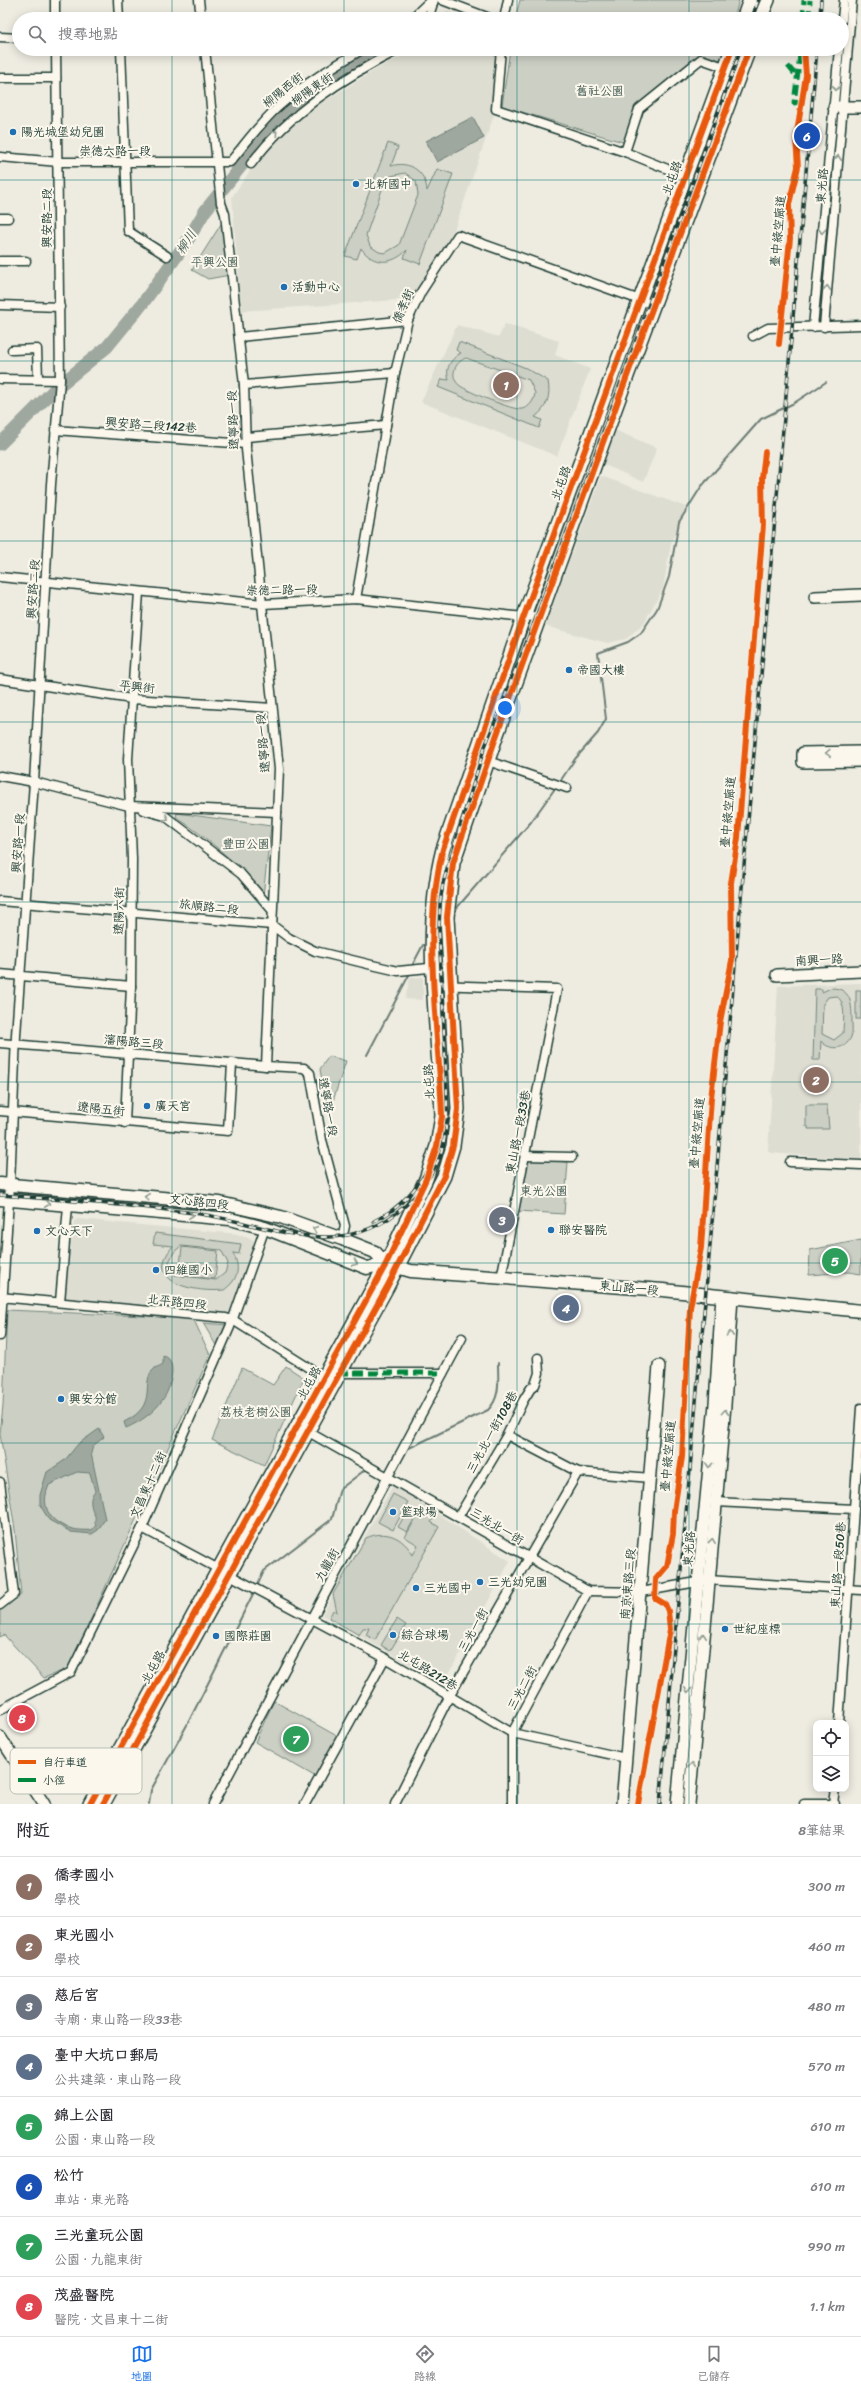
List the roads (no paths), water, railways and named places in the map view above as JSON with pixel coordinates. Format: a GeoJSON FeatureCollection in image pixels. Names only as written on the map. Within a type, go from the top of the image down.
{"type":"FeatureCollection","features":[{"type":"Feature","properties":{"kind":"main road"},"geometry":{"type":"LineString","coordinates":[[746,12],[750,0]]}},
{"type":"Feature","properties":{"kind":"main road"},"geometry":{"type":"LineString","coordinates":[[763,12],[768,0]]}},
{"type":"Feature","properties":{"kind":"main road","name":"北屯路"},"geometry":{"type":"LineString","coordinates":[[392,1266],[426,1179],[439,1135],[442,1116],[432,929],[434,887],[443,849],[524,617],[729,56]]}},
{"type":"Feature","properties":{"kind":"main road"},"geometry":{"type":"LineString","coordinates":[[488,761],[746,56]]}},
{"type":"Feature","properties":{"kind":"main road","name":"北屯路"},"geometry":{"type":"LineString","coordinates":[[122,1748],[223,1572],[332,1378],[392,1266],[440,1183],[453,1146],[458,1096],[447,933],[447,917],[453,863],[488,761]]}},
{"type":"Feature","properties":{"kind":"main road","name":"文心路四段"},"geometry":{"type":"LineString","coordinates":[[5,1185],[220,1203],[281,1217],[342,1239],[375,1252],[392,1266]]}},
{"type":"Feature","properties":{"kind":"main road","name":"文心路四段"},"geometry":{"type":"LineString","coordinates":[[4,1199],[68,1206],[220,1218],[265,1228],[368,1268],[392,1266]]}},
{"type":"Feature","properties":{"kind":"main road","name":"東山路一段"},"geometry":{"type":"LineString","coordinates":[[392,1266],[501,1279],[567,1282],[861,1311]]}},
{"type":"Feature","properties":{"kind":"main road","name":"北屯路"},"geometry":{"type":"LineString","coordinates":[[132,1748],[223,1572]]}},
{"type":"Feature","properties":{"kind":"main road","name":"北屯路"},"geometry":{"type":"LineString","coordinates":[[90,1804],[96,1794]]}},
{"type":"Feature","properties":{"kind":"main road","name":"北屯路"},"geometry":{"type":"LineString","coordinates":[[103,1804],[108,1794]]}},
{"type":"Feature","properties":{"kind":"street"},"geometry":{"type":"LineString","coordinates":[[55,0],[55,12]]}},
{"type":"Feature","properties":{"kind":"street"},"geometry":{"type":"LineString","coordinates":[[118,0],[119,12]]}},
{"type":"Feature","properties":{"kind":"street"},"geometry":{"type":"LineString","coordinates":[[200,0],[201,12]]}},
{"type":"Feature","properties":{"kind":"street"},"geometry":{"type":"LineString","coordinates":[[419,12],[433,0]]}},
{"type":"Feature","properties":{"kind":"street"},"geometry":{"type":"LineString","coordinates":[[430,12],[433,0]]}},
{"type":"Feature","properties":{"kind":"street"},"geometry":{"type":"LineString","coordinates":[[442,0],[474,12]]}},
{"type":"Feature","properties":{"kind":"street"},"geometry":{"type":"LineString","coordinates":[[505,12],[508,0]]}},
{"type":"Feature","properties":{"kind":"street"},"geometry":{"type":"LineString","coordinates":[[843,12],[844,0]]}},
{"type":"Feature","properties":{"kind":"street","name":"東光路"},"geometry":{"type":"LineString","coordinates":[[849,23],[852,0]]}},
{"type":"Feature","properties":{"kind":"street"},"geometry":{"type":"LineString","coordinates":[[0,38],[12,38]]}},
{"type":"Feature","properties":{"kind":"street","name":"興安路二段"},"geometry":{"type":"LineString","coordinates":[[34,782],[38,684],[59,383],[59,162],[56,56]]}},
{"type":"Feature","properties":{"kind":"street"},"geometry":{"type":"LineString","coordinates":[[120,56],[128,231],[167,256]]}},
{"type":"Feature","properties":{"kind":"street"},"geometry":{"type":"LineString","coordinates":[[206,56],[218,163]]}},
{"type":"Feature","properties":{"kind":"street","name":"柳陽西街"},"geometry":{"type":"LineString","coordinates":[[230,162],[261,124],[279,106],[300,89],[352,56]]}},
{"type":"Feature","properties":{"kind":"street","name":"柳陽東街"},"geometry":{"type":"LineString","coordinates":[[251,164],[281,127],[302,110],[386,56]]}},
{"type":"Feature","properties":{"kind":"street"},"geometry":{"type":"LineString","coordinates":[[500,56],[496,109],[625,152],[685,176]]}},
{"type":"Feature","properties":{"kind":"street","name":"東光路"},"geometry":{"type":"LineString","coordinates":[[824,327],[838,107],[839,56]]}},
{"type":"Feature","properties":{"kind":"street","name":"東光路"},"geometry":{"type":"LineString","coordinates":[[813,327],[845,56]]}},
{"type":"Feature","properties":{"kind":"street"},"geometry":{"type":"LineString","coordinates":[[625,152],[639,109],[701,59],[724,67]]}},
{"type":"Feature","properties":{"kind":"street"},"geometry":{"type":"LineString","coordinates":[[0,78],[56,78]]}},
{"type":"Feature","properties":{"kind":"street"},"geometry":{"type":"LineString","coordinates":[[838,107],[861,106]]}},
{"type":"Feature","properties":{"kind":"street","name":"崇德六路一段"},"geometry":{"type":"LineString","coordinates":[[0,157],[59,162],[230,162]]}},
{"type":"Feature","properties":{"kind":"street","name":"遼寧路一段"},"geometry":{"type":"LineString","coordinates":[[218,163],[221,204],[225,214],[244,386],[247,440],[279,769],[266,1066],[304,1068],[310,1073],[322,1140],[345,1226],[342,1239]]}},
{"type":"Feature","properties":{"kind":"street","name":"僑孝街"},"geometry":{"type":"LineString","coordinates":[[356,599],[395,373],[408,320],[421,292],[458,235],[654,306]]}},
{"type":"Feature","properties":{"kind":"street"},"geometry":{"type":"LineString","coordinates":[[0,261],[26,262]]}},
{"type":"Feature","properties":{"kind":"street"},"geometry":{"type":"LineString","coordinates":[[0,305],[60,306]]}},
{"type":"Feature","properties":{"kind":"street"},"geometry":{"type":"LineString","coordinates":[[239,337],[408,320]]}},
{"type":"Feature","properties":{"kind":"street"},"geometry":{"type":"LineString","coordinates":[[753,336],[768,328],[861,325]]}},
{"type":"Feature","properties":{"kind":"street"},"geometry":{"type":"LineString","coordinates":[[12,350],[38,349],[38,379]]}},
{"type":"Feature","properties":{"kind":"street"},"geometry":{"type":"LineString","coordinates":[[244,386],[395,373]]}},
{"type":"Feature","properties":{"kind":"street"},"geometry":{"type":"LineString","coordinates":[[0,379],[38,379],[59,383]]}},
{"type":"Feature","properties":{"kind":"street","name":"興安路二段142巷"},"geometry":{"type":"LineString","coordinates":[[55,430],[247,440],[386,425]]}},
{"type":"Feature","properties":{"kind":"street","name":"崇德二路一段"},"geometry":{"type":"LineString","coordinates":[[0,577],[263,604],[356,599],[524,617],[540,616]]}},
{"type":"Feature","properties":{"kind":"street","name":"遼陽六街"},"geometry":{"type":"LineString","coordinates":[[125,1123],[131,986],[132,858],[128,759],[139,592]]}},
{"type":"Feature","properties":{"kind":"street"},"geometry":{"type":"LineString","coordinates":[[815,597],[861,595]]}},
{"type":"Feature","properties":{"kind":"street","name":"平興街"},"geometry":{"type":"LineString","coordinates":[[0,678],[132,700],[272,708]]}},
{"type":"Feature","properties":{"kind":"street"},"geometry":{"type":"LineString","coordinates":[[861,752],[803,753],[803,762],[861,761]]}},
{"type":"Feature","properties":{"kind":"street"},"geometry":{"type":"LineString","coordinates":[[488,761],[565,787]]}},
{"type":"Feature","properties":{"kind":"street"},"geometry":{"type":"LineString","coordinates":[[0,776],[34,782],[165,816],[241,874],[272,910]]}},
{"type":"Feature","properties":{"kind":"street","name":"興安路一段"},"geometry":{"type":"LineString","coordinates":[[0,1336],[4,1199],[13,1112],[15,1044],[22,975],[34,782]]}},
{"type":"Feature","properties":{"kind":"street"},"geometry":{"type":"LineString","coordinates":[[129,806],[277,812]]}},
{"type":"Feature","properties":{"kind":"street","name":"旅順路二段"},"geometry":{"type":"LineString","coordinates":[[0,901],[131,911],[272,925]]}},
{"type":"Feature","properties":{"kind":"street"},"geometry":{"type":"LineString","coordinates":[[272,925],[289,938],[315,951],[398,971],[434,966],[449,966]]}},
{"type":"Feature","properties":{"kind":"street","name":"南興一路"},"geometry":{"type":"LineString","coordinates":[[778,975],[861,971]]}},
{"type":"Feature","properties":{"kind":"street"},"geometry":{"type":"LineString","coordinates":[[0,974],[131,986]]}},
{"type":"Feature","properties":{"kind":"street"},"geometry":{"type":"LineString","coordinates":[[435,985],[450,984]]}},
{"type":"Feature","properties":{"kind":"street","name":"東山路一段33巷"},"geometry":{"type":"LineString","coordinates":[[450,984],[557,989],[526,1156],[501,1279]]}},
{"type":"Feature","properties":{"kind":"street","name":"瀋陽路三段"},"geometry":{"type":"LineString","coordinates":[[0,1043],[266,1066]]}},
{"type":"Feature","properties":{"kind":"street","name":"遼陽五街"},"geometry":{"type":"LineString","coordinates":[[0,1111],[228,1132],[232,1064]]}},
{"type":"Feature","properties":{"kind":"street"},"geometry":{"type":"LineString","coordinates":[[526,1156],[572,1157]]}},
{"type":"Feature","properties":{"kind":"street"},"geometry":{"type":"LineString","coordinates":[[790,1162],[861,1165]]}},
{"type":"Feature","properties":{"kind":"street"},"geometry":{"type":"LineString","coordinates":[[60,1302],[68,1206]]}},
{"type":"Feature","properties":{"kind":"street","name":"文昌東十二街"},"geometry":{"type":"LineString","coordinates":[[0,1710],[71,1672],[142,1528],[233,1320],[265,1228]]}},
{"type":"Feature","properties":{"kind":"street","name":"東光路"},"geometry":{"type":"LineString","coordinates":[[677,1804],[704,1580],[716,1502],[727,1297]]}},
{"type":"Feature","properties":{"kind":"street","name":"東光路"},"geometry":{"type":"LineString","coordinates":[[689,1804],[704,1580],[727,1297]]}},
{"type":"Feature","properties":{"kind":"street","name":"北平路四段"},"geometry":{"type":"LineString","coordinates":[[2,1298],[60,1302],[233,1320],[332,1378]]}},
{"type":"Feature","properties":{"kind":"street","name":"九龍街"},"geometry":{"type":"LineString","coordinates":[[213,1804],[462,1338]]}},
{"type":"Feature","properties":{"kind":"street","name":"三光北一街108巷"},"geometry":{"type":"LineString","coordinates":[[458,1517],[507,1435],[523,1401],[531,1388],[535,1385],[539,1373],[538,1358]]}},
{"type":"Feature","properties":{"kind":"street","name":"南京東路三段"},"geometry":{"type":"LineString","coordinates":[[622,1804],[651,1478],[659,1366]]}},
{"type":"Feature","properties":{"kind":"street"},"geometry":{"type":"LineString","coordinates":[[332,1378],[443,1373]]}},
{"type":"Feature","properties":{"kind":"street","name":"東山路一段50巷"},"geometry":{"type":"LineString","coordinates":[[839,1720],[861,1408]]}},
{"type":"Feature","properties":{"kind":"street","name":"三光北一街"},"geometry":{"type":"LineString","coordinates":[[303,1428],[527,1558],[588,1591],[641,1592],[704,1580],[861,1590]]}},
{"type":"Feature","properties":{"kind":"street"},"geometry":{"type":"LineString","coordinates":[[507,1435],[578,1472],[651,1478]]}},
{"type":"Feature","properties":{"kind":"street","name":"三光一街"},"geometry":{"type":"LineString","coordinates":[[395,1804],[449,1697],[527,1558],[578,1472]]}},
{"type":"Feature","properties":{"kind":"street"},"geometry":{"type":"LineString","coordinates":[[0,1482],[14,1594],[0,1605]]}},
{"type":"Feature","properties":{"kind":"street"},"geometry":{"type":"LineString","coordinates":[[716,1502],[854,1509]]}},
{"type":"Feature","properties":{"kind":"street","name":"北屯路212巷"},"geometry":{"type":"LineString","coordinates":[[142,1528],[384,1658],[512,1733],[626,1758]]}},
{"type":"Feature","properties":{"kind":"street","name":"三光二街"},"geometry":{"type":"LineString","coordinates":[[512,1804],[512,1733],[588,1591]]}},
{"type":"Feature","properties":{"kind":"street"},"geometry":{"type":"LineString","coordinates":[[305,1804],[384,1658]]}},
{"type":"Feature","properties":{"kind":"street"},"geometry":{"type":"LineString","coordinates":[[0,1737],[10,1752]]}},
{"type":"Feature","properties":{"kind":"street"},"geometry":{"type":"LineString","coordinates":[[804,1804],[834,1804],[835,1792]]}},
{"type":"Feature","properties":{"kind":"street"},"geometry":{"type":"LineString","coordinates":[[37,1794],[44,1804]]}},
{"type":"Feature","properties":{"kind":"waterway","name":"柳川"},"geometry":{"type":"LineString","coordinates":[[0,444],[54,390],[107,347],[143,303],[186,243],[205,211],[277,121],[317,88],[368,56]]}},
{"type":"Feature","properties":{"kind":"waterway"},"geometry":{"type":"LineString","coordinates":[[559,783],[575,759],[598,733],[606,719],[598,653],[628,642],[641,633],[657,609],[669,577],[679,522],[701,487],[761,419],[794,403],[826,382]]}},
{"type":"Feature","properties":{"kind":"waterway"},"geometry":{"type":"LineString","coordinates":[[455,910],[531,822],[556,787]]}},
{"type":"Feature","properties":{"kind":"waterway"},"geometry":{"type":"LineString","coordinates":[[413,964],[423,945]]}},
{"type":"Feature","properties":{"kind":"waterway"},"geometry":{"type":"LineString","coordinates":[[367,1055],[409,975]]}},
{"type":"Feature","properties":{"kind":"waterway"},"geometry":{"type":"LineString","coordinates":[[407,1449],[488,1410],[497,1394],[498,1363]]}},
{"type":"Feature","properties":{"kind":"waterway"},"geometry":{"type":"LineString","coordinates":[[257,1586],[264,1571],[332,1519],[340,1489],[366,1469]]}},
{"type":"Feature","properties":{"kind":"waterway"},"geometry":{"type":"LineString","coordinates":[[149,1804],[151,1790],[187,1725],[255,1590]]}},
{"type":"Feature","properties":{"kind":"railway"},"geometry":{"type":"LineString","coordinates":[[754,12],[758,0]]}},
{"type":"Feature","properties":{"kind":"railway"},"geometry":{"type":"LineString","coordinates":[[820,12],[821,0]]}},
{"type":"Feature","properties":{"kind":"railway"},"geometry":{"type":"LineString","coordinates":[[0,1195],[122,1205],[194,1213],[303,1236],[330,1237],[356,1233],[381,1223],[406,1205],[417,1194],[435,1168],[444,1141],[447,1115],[439,930],[440,903],[443,883],[484,749],[531,631],[738,56]]}},
{"type":"Feature","properties":{"kind":"railway"},"geometry":{"type":"LineString","coordinates":[[660,1804],[816,56]]}},
{"type":"Feature","properties":{"kind":"railway"},"geometry":{"type":"LineString","coordinates":[[440,1131],[441,1097]]}},
{"type":"Feature","properties":{"kind":"railway"},"geometry":{"type":"LineString","coordinates":[[374,1221],[392,1210],[409,1195],[423,1177],[433,1158]]}},
{"type":"Feature","properties":{"kind":"place","name":"陽光城堡幼兒園"},"geometry":{"type":"Point","coordinates":[13,132]}},
{"type":"Feature","properties":{"kind":"place","name":"松竹"},"geometry":{"type":"Point","coordinates":[807,136]}},
{"type":"Feature","properties":{"kind":"place","name":"北新國中"},"geometry":{"type":"Point","coordinates":[356,184]}},
{"type":"Feature","properties":{"kind":"place","name":"活動中心"},"geometry":{"type":"Point","coordinates":[284,287]}},
{"type":"Feature","properties":{"kind":"place","name":"僑孝國小"},"geometry":{"type":"Point","coordinates":[506,385]}},
{"type":"Feature","properties":{"kind":"place","name":"帝國大樓"},"geometry":{"type":"Point","coordinates":[569,670]}},
{"type":"Feature","properties":{"kind":"place","name":"東光國小"},"geometry":{"type":"Point","coordinates":[816,1080]}},
{"type":"Feature","properties":{"kind":"place","name":"廣天宮"},"geometry":{"type":"Point","coordinates":[147,1106]}},
{"type":"Feature","properties":{"kind":"place","name":"慈后宮"},"geometry":{"type":"Point","coordinates":[502,1220]}},
{"type":"Feature","properties":{"kind":"place","name":"聯安醫院"},"geometry":{"type":"Point","coordinates":[551,1230]}},
{"type":"Feature","properties":{"kind":"place","name":"文心天下"},"geometry":{"type":"Point","coordinates":[37,1231]}},
{"type":"Feature","properties":{"kind":"place","name":"錦上公園"},"geometry":{"type":"Point","coordinates":[835,1261]}},
{"type":"Feature","properties":{"kind":"place","name":"四維國小"},"geometry":{"type":"Point","coordinates":[156,1270]}},
{"type":"Feature","properties":{"kind":"place","name":"臺中大坑口郵局"},"geometry":{"type":"Point","coordinates":[566,1308]}},
{"type":"Feature","properties":{"kind":"place","name":"興安分館"},"geometry":{"type":"Point","coordinates":[61,1399]}},
{"type":"Feature","properties":{"kind":"place","name":"籃球場"},"geometry":{"type":"Point","coordinates":[393,1512]}},
{"type":"Feature","properties":{"kind":"place","name":"三光幼兒園"},"geometry":{"type":"Point","coordinates":[480,1582]}},
{"type":"Feature","properties":{"kind":"place","name":"三光國中"},"geometry":{"type":"Point","coordinates":[416,1588]}},
{"type":"Feature","properties":{"kind":"place","name":"世紀座標"},"geometry":{"type":"Point","coordinates":[725,1629]}},
{"type":"Feature","properties":{"kind":"place","name":"綜合球場"},"geometry":{"type":"Point","coordinates":[393,1635]}},
{"type":"Feature","properties":{"kind":"place","name":"國際莊園"},"geometry":{"type":"Point","coordinates":[216,1636]}},
{"type":"Feature","properties":{"kind":"place","name":"茂盛醫院"},"geometry":{"type":"Point","coordinates":[22,1718]}},
{"type":"Feature","properties":{"kind":"place","name":"三光童玩公園"},"geometry":{"type":"Point","coordinates":[296,1739]}},
{"type":"Feature","properties":{"kind":"park label","name":"舊社公園"},"geometry":{"type":"Point","coordinates":[600,91]}},
{"type":"Feature","properties":{"kind":"park label","name":"平興公園"},"geometry":{"type":"Point","coordinates":[215,262]}},
{"type":"Feature","properties":{"kind":"park label","name":"豐田公園"},"geometry":{"type":"Point","coordinates":[246,844]}},
{"type":"Feature","properties":{"kind":"park label","name":"東光公園"},"geometry":{"type":"Point","coordinates":[544,1191]}},
{"type":"Feature","properties":{"kind":"park label","name":"荔枝老樹公園"},"geometry":{"type":"Point","coordinates":[256,1412]}}]}
